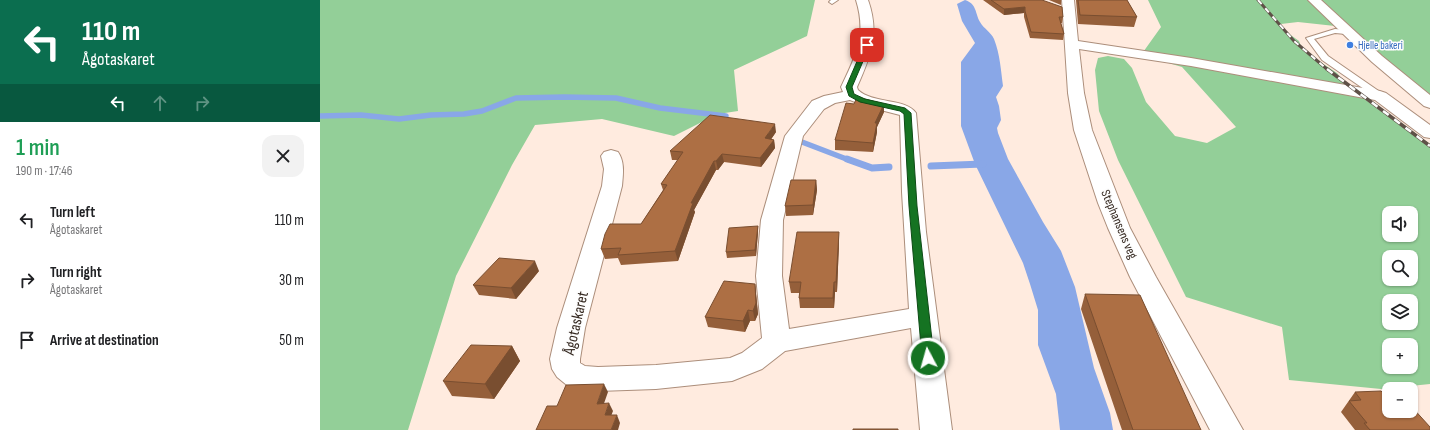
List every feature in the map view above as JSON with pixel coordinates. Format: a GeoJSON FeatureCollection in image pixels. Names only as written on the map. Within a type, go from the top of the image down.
{"type":"FeatureCollection","features":[{"type":"Feature","properties":{"kind":"street"},"geometry":{"type":"LineString","coordinates":[[851,95],[849,87],[864,54],[869,36],[868,23],[862,0]]}},
{"type":"Feature","properties":{"kind":"street"},"geometry":{"type":"LineString","coordinates":[[1314,0],[1346,32],[1430,103]]}},
{"type":"Feature","properties":{"kind":"street","name":"Stephansens veg"},"geometry":{"type":"LineString","coordinates":[[1067,7],[1073,44],[1076,93],[1083,130],[1119,228],[1143,277],[1227,430]]}},
{"type":"Feature","properties":{"kind":"street"},"geometry":{"type":"LineString","coordinates":[[1073,44],[1213,66],[1380,96],[1430,133]]}},
{"type":"Feature","properties":{"kind":"street"},"geometry":{"type":"LineString","coordinates":[[777,342],[769,276],[772,220],[794,136],[818,105],[827,100],[851,95],[863,100],[903,110],[908,113],[909,160],[923,316],[936,430]]}},
{"type":"Feature","properties":{"kind":"street","name":"Ågotaskaret"},"geometry":{"type":"LineString","coordinates":[[611,156],[614,169],[612,186],[571,328],[565,359],[568,369],[579,377],[598,379],[656,377],[732,369],[752,361],[777,342],[923,316]]}},
{"type":"Feature","properties":{"kind":"lane"},"geometry":{"type":"LineString","coordinates":[[1346,32],[1335,31],[1310,38],[1325,58],[1380,96]]}},
{"type":"Feature","properties":{"kind":"green space"},"geometry":{"type":"Polygon","coordinates":[[[320,0],[815,0],[807,36],[734,70],[738,111],[718,114],[674,136],[602,119],[535,125],[512,165],[456,276],[408,430],[320,430],[320,0]]]}},
{"type":"Feature","properties":{"kind":"green space"},"geometry":{"type":"Polygon","coordinates":[[[1148,0],[1430,0],[1430,95],[1392,69],[1335,26],[1298,22],[1281,24],[1281,28],[1299,41],[1302,49],[1308,54],[1337,73],[1351,90],[1430,144],[1430,384],[1418,385],[1418,382],[1382,382],[1381,389],[1289,380],[1282,327],[1186,297],[1118,160],[1099,111],[1095,70],[1098,58],[1108,56],[1124,59],[1132,68],[1146,102],[1175,136],[1207,143],[1236,127],[1182,67],[1141,55],[1161,27],[1148,0]]]}},
{"type":"Feature","properties":{"kind":"water"},"geometry":{"type":"Polygon","coordinates":[[[965,0],[974,6],[980,22],[993,37],[996,45],[1003,86],[996,97],[1001,120],[997,128],[998,133],[1008,159],[1061,251],[1075,287],[1094,368],[1110,413],[1113,430],[1060,430],[1056,394],[1038,345],[1038,310],[1030,284],[1023,263],[975,164],[961,126],[961,62],[975,43],[962,21],[957,4],[965,0]]]}},
{"type":"Feature","properties":{"kind":"building"},"geometry":{"type":"Polygon","coordinates":[[[991,0],[1042,0],[1062,7],[1063,17],[1059,17],[1064,34],[1031,32],[1025,7],[1004,9],[991,0]]]}},
{"type":"Feature","properties":{"kind":"building"},"geometry":{"type":"Polygon","coordinates":[[[1078,0],[1127,0],[1137,17],[1080,15],[1078,0]]]}},
{"type":"Feature","properties":{"kind":"building"},"geometry":{"type":"Polygon","coordinates":[[[857,97],[884,104],[875,123],[877,123],[873,143],[835,140],[846,103],[854,104],[857,97]]]}},
{"type":"Feature","properties":{"kind":"building"},"geometry":{"type":"Polygon","coordinates":[[[710,115],[775,124],[765,138],[774,140],[760,158],[722,154],[716,161],[714,161],[691,203],[693,203],[675,251],[618,255],[621,248],[601,249],[605,234],[610,224],[641,224],[667,185],[661,184],[683,152],[670,151],[710,115]]]}},
{"type":"Feature","properties":{"kind":"building"},"geometry":{"type":"Polygon","coordinates":[[[791,180],[816,180],[813,205],[785,206],[791,180]]]}},
{"type":"Feature","properties":{"kind":"building"},"geometry":{"type":"Polygon","coordinates":[[[758,226],[755,250],[726,252],[729,228],[758,226]]]}},
{"type":"Feature","properties":{"kind":"building"},"geometry":{"type":"Polygon","coordinates":[[[797,232],[839,232],[836,282],[834,282],[833,298],[799,298],[801,282],[789,282],[797,232]]]}},
{"type":"Feature","properties":{"kind":"building"},"geometry":{"type":"Polygon","coordinates":[[[499,258],[535,261],[511,288],[473,285],[499,258]]]}},
{"type":"Feature","properties":{"kind":"building"},"geometry":{"type":"Polygon","coordinates":[[[724,281],[755,284],[756,303],[753,311],[748,310],[743,321],[705,317],[724,281]]]}},
{"type":"Feature","properties":{"kind":"building"},"geometry":{"type":"Polygon","coordinates":[[[1085,294],[1140,295],[1201,430],[1133,430],[1085,294]]]}},
{"type":"Feature","properties":{"kind":"building"},"geometry":{"type":"Polygon","coordinates":[[[471,345],[512,346],[485,384],[443,381],[471,345]]]}},
{"type":"Feature","properties":{"kind":"building"},"geometry":{"type":"Polygon","coordinates":[[[604,384],[597,404],[609,403],[605,415],[617,415],[611,430],[536,430],[547,406],[557,406],[566,385],[604,384]]]}},
{"type":"Feature","properties":{"kind":"building"},"geometry":{"type":"Polygon","coordinates":[[[1381,391],[1382,418],[1418,418],[1418,414],[1430,427],[1430,430],[1370,430],[1364,423],[1367,423],[1349,401],[1361,400],[1355,392],[1381,391]]]}},
{"type":"Feature","properties":{"kind":"building"},"geometry":{"type":"Polygon","coordinates":[[[898,429],[898,430],[853,430],[898,429]]]}},
{"type":"Feature","properties":{"kind":"waterway"},"geometry":{"type":"LineString","coordinates":[[320,116],[361,115],[399,119],[431,115],[464,114],[482,111],[516,98],[564,97],[616,98],[660,108],[726,116]]}},
{"type":"Feature","properties":{"kind":"waterway"},"geometry":{"type":"LineString","coordinates":[[802,142],[849,160]]}},
{"type":"Feature","properties":{"kind":"waterway"},"geometry":{"type":"LineString","coordinates":[[847,159],[872,168],[889,167]]}},
{"type":"Feature","properties":{"kind":"waterway"},"geometry":{"type":"LineString","coordinates":[[931,166],[983,164]]}},
{"type":"Feature","properties":{"kind":"railway"},"geometry":{"type":"LineString","coordinates":[[1258,0],[1294,41],[1328,70]]}},
{"type":"Feature","properties":{"kind":"railway"},"geometry":{"type":"LineString","coordinates":[[1327,69],[1430,146]]}},
{"type":"Feature","properties":{"kind":"place","name":"Hjelle bakeri"},"geometry":{"type":"Point","coordinates":[1350,45]}},
{"type":"Feature","properties":{"kind":"route"},"geometry":{"type":"LineString","coordinates":[[867,45],[849,87],[851,95],[856,98],[903,110],[908,113],[909,160],[928,358]]}}]}
